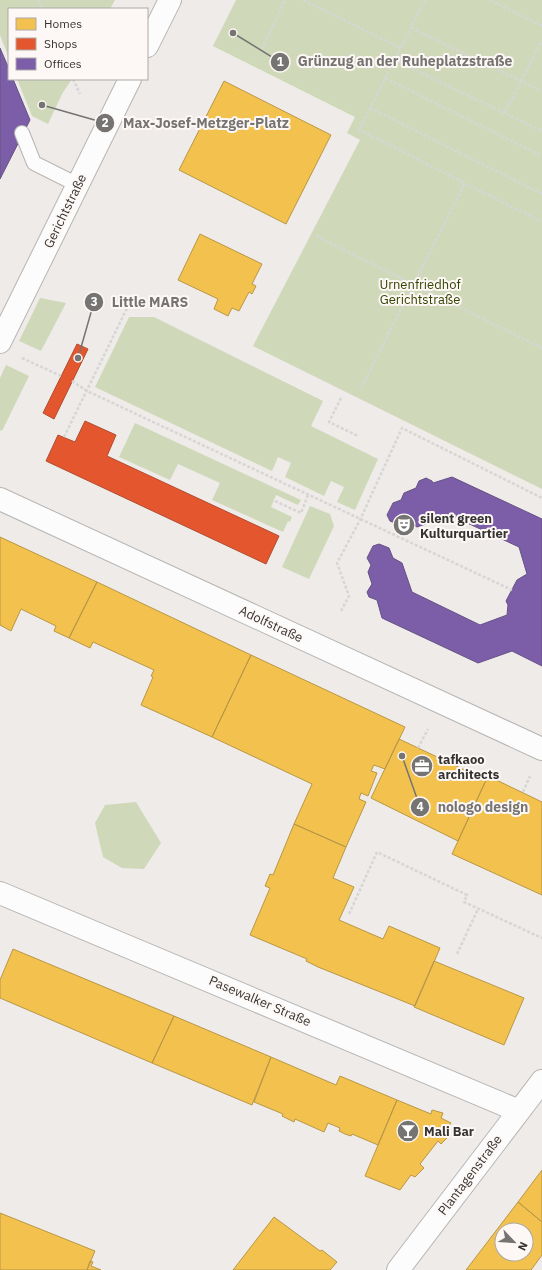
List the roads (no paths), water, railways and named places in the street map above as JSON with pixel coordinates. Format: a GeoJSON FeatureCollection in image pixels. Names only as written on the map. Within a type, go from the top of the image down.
{"type":"FeatureCollection","features":[{"type":"Feature","properties":{"kind":"street"},"geometry":{"type":"LineString","coordinates":[[148,44],[170,0]]}},
{"type":"Feature","properties":{"kind":"street","name":"Gerichtstraße"},"geometry":{"type":"LineString","coordinates":[[0,342],[130,80]]}},
{"type":"Feature","properties":{"kind":"street","name":"Adolfstraße"},"geometry":{"type":"LineString","coordinates":[[0,499],[542,749]]}},
{"type":"Feature","properties":{"kind":"street","name":"Pasewalker Straße"},"geometry":{"type":"LineString","coordinates":[[0,893],[519,1111]]}},
{"type":"Feature","properties":{"kind":"street","name":"Plantagenstraße"},"geometry":{"type":"LineString","coordinates":[[398,1270],[542,1080]]}},
{"type":"Feature","properties":{"kind":"lane"},"geometry":{"type":"LineString","coordinates":[[20,138],[34,163],[76,189]]}},
{"type":"Feature","properties":{"kind":"place","name":"Grünzug an der Ruheplatzstraße"},"geometry":{"type":"Point","coordinates":[233,33]}},
{"type":"Feature","properties":{"kind":"place","name":"Max-Josef-Metzger-Platz"},"geometry":{"type":"Point","coordinates":[42,105]}},
{"type":"Feature","properties":{"kind":"place","name":"Little MARS"},"geometry":{"type":"Point","coordinates":[78,358]}},
{"type":"Feature","properties":{"kind":"place","name":"silent green Kulturquartier"},"geometry":{"type":"Point","coordinates":[404,525]}},
{"type":"Feature","properties":{"kind":"place","name":"nologo design"},"geometry":{"type":"Point","coordinates":[402,756]}},
{"type":"Feature","properties":{"kind":"place","name":"tafkaoo architects"},"geometry":{"type":"Point","coordinates":[422,766]}},
{"type":"Feature","properties":{"kind":"place","name":"Mali Bar"},"geometry":{"type":"Point","coordinates":[408,1131]}},
{"type":"Feature","properties":{"kind":"park label","name":"Urnenfriedhof Gerichtstraße"},"geometry":{"type":"Point","coordinates":[420,292]}}]}
